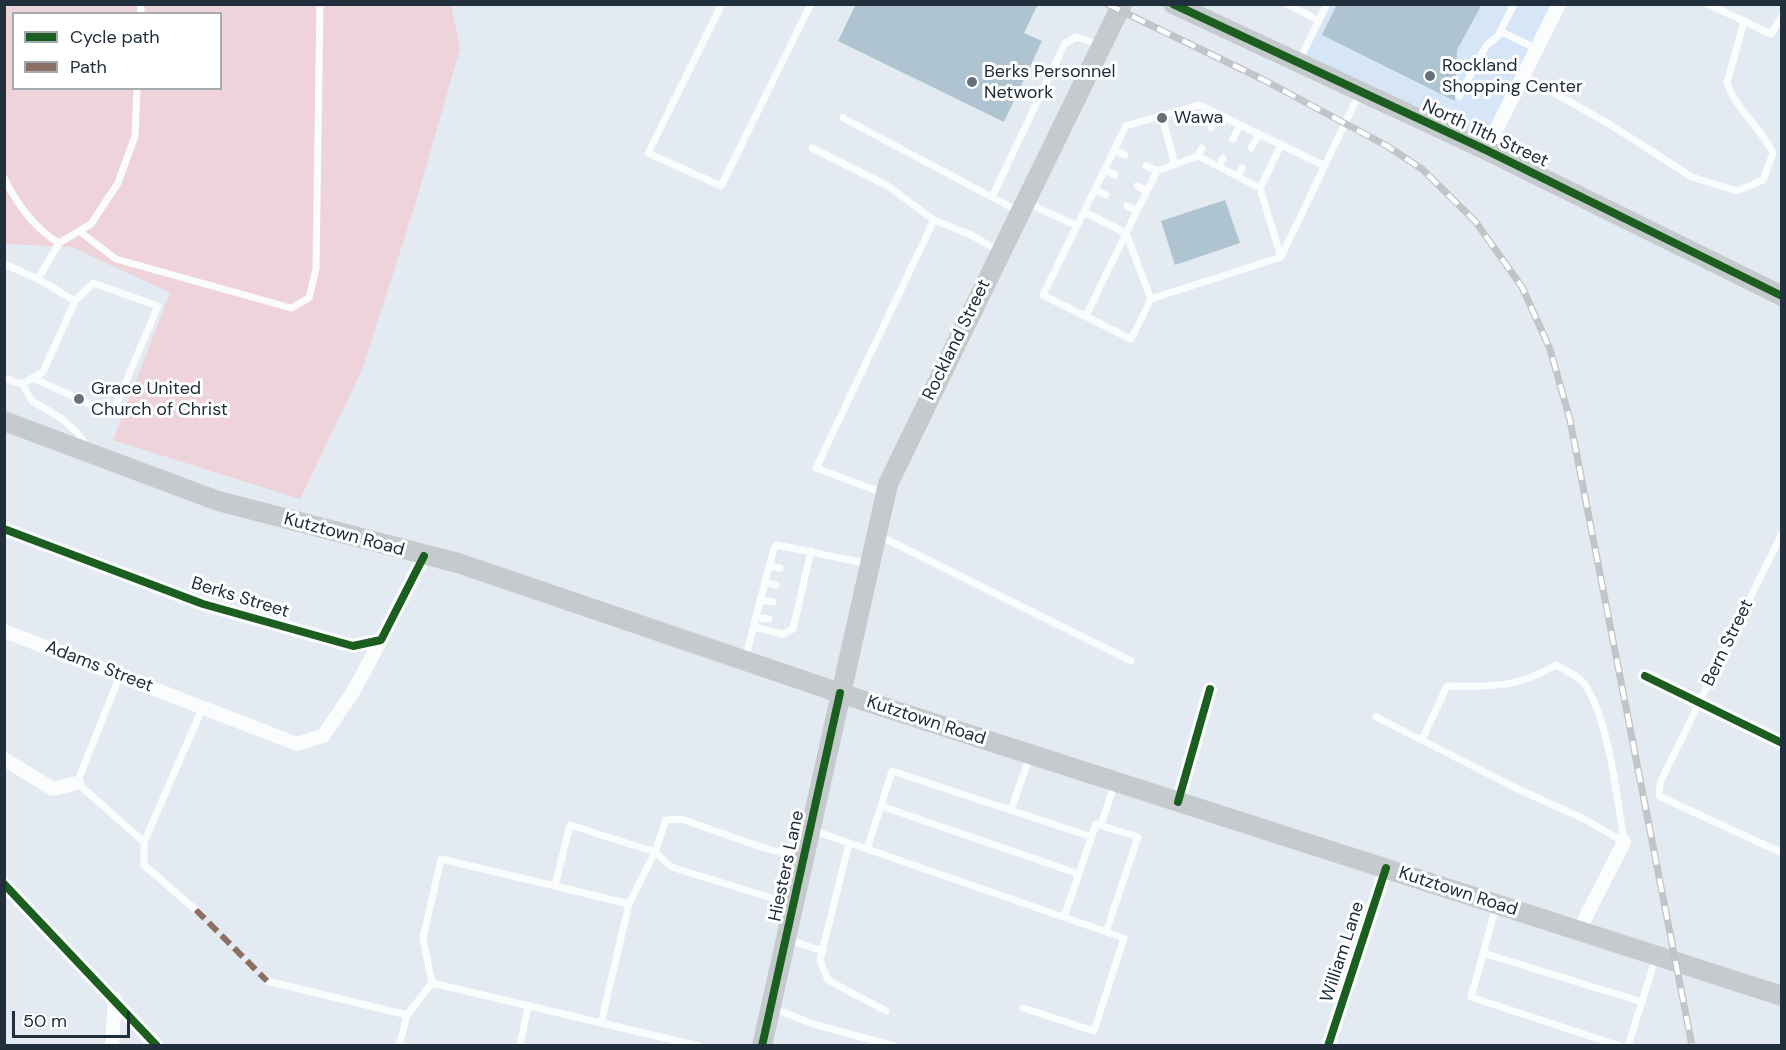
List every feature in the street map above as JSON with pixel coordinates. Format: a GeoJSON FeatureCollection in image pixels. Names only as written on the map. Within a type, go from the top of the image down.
{"type":"FeatureCollection","features":[{"type":"Feature","properties":{"kind":"main road","name":"Rockland Street"},"geometry":{"type":"LineString","coordinates":[[840,693],[886,493],[899,457],[1122,4]]}},
{"type":"Feature","properties":{"kind":"main road","name":"North 11th Street"},"geometry":{"type":"LineString","coordinates":[[1173,4],[1486,150],[1782,296]]}},
{"type":"Feature","properties":{"kind":"main road","name":"Kutztown Road"},"geometry":{"type":"LineString","coordinates":[[4,421],[218,501],[458,563],[840,693],[1782,996]]}},
{"type":"Feature","properties":{"kind":"main road","name":"Hiesters Lane"},"geometry":{"type":"LineString","coordinates":[[762,1046],[840,693]]}},
{"type":"Feature","properties":{"kind":"street"},"geometry":{"type":"LineString","coordinates":[[1486,150],[1559,4]]}},
{"type":"Feature","properties":{"kind":"street","name":"Berks Street"},"geometry":{"type":"LineString","coordinates":[[4,529],[203,604],[352,646],[381,640]]}},
{"type":"Feature","properties":{"kind":"street"},"geometry":{"type":"LineString","coordinates":[[381,640],[424,556]]}},
{"type":"Feature","properties":{"kind":"street","name":"Adams Street"},"geometry":{"type":"LineString","coordinates":[[4,631],[297,744],[323,736],[353,692],[381,640]]}},
{"type":"Feature","properties":{"kind":"street"},"geometry":{"type":"LineString","coordinates":[[1645,676],[1782,742]]}},
{"type":"Feature","properties":{"kind":"street"},"geometry":{"type":"LineString","coordinates":[[1178,802],[1210,688]]}},
{"type":"Feature","properties":{"kind":"street"},"geometry":{"type":"LineString","coordinates":[[4,759],[53,789],[77,783]]}},
{"type":"Feature","properties":{"kind":"street"},"geometry":{"type":"LineString","coordinates":[[1579,930],[1624,842]]}},
{"type":"Feature","properties":{"kind":"street","name":"William Lane"},"geometry":{"type":"LineString","coordinates":[[1328,1046],[1386,868]]}},
{"type":"Feature","properties":{"kind":"street"},"geometry":{"type":"LineString","coordinates":[[4,884],[157,1046]]}},
{"type":"Feature","properties":{"kind":"street"},"geometry":{"type":"LineString","coordinates":[[112,1046],[115,999]]}},
{"type":"Feature","properties":{"kind":"lane"},"geometry":{"type":"LineString","coordinates":[[79,231],[116,259],[184,280],[291,308],[309,298],[316,269],[320,4]]}},
{"type":"Feature","properties":{"kind":"lane"},"geometry":{"type":"LineString","coordinates":[[722,4],[648,153],[721,186],[811,4]]}},
{"type":"Feature","properties":{"kind":"lane"},"geometry":{"type":"LineString","coordinates":[[1287,4],[1319,21]]}},
{"type":"Feature","properties":{"kind":"lane"},"geometry":{"type":"LineString","coordinates":[[1299,61],[1328,4]]}},
{"type":"Feature","properties":{"kind":"lane"},"geometry":{"type":"LineString","coordinates":[[1459,96],[1486,46],[1500,32],[1514,4]]}},
{"type":"Feature","properties":{"kind":"lane"},"geometry":{"type":"LineString","coordinates":[[1708,4],[1771,34],[1782,16]]}},
{"type":"Feature","properties":{"kind":"lane"},"geometry":{"type":"LineString","coordinates":[[1523,76],[1606,122],[1692,177],[1737,191],[1763,180],[1773,153],[1763,133],[1739,108],[1727,83],[1744,21]]}},
{"type":"Feature","properties":{"kind":"lane"},"geometry":{"type":"LineString","coordinates":[[1500,32],[1537,49]]}},
{"type":"Feature","properties":{"kind":"lane"},"geometry":{"type":"LineString","coordinates":[[993,195],[1065,43],[1077,37],[1101,46]]}},
{"type":"Feature","properties":{"kind":"lane"},"geometry":{"type":"LineString","coordinates":[[38,279],[59,243],[91,224],[118,183],[135,136],[137,90]]}},
{"type":"Feature","properties":{"kind":"lane"},"geometry":{"type":"LineString","coordinates":[[1325,166],[1199,105],[1126,126],[1043,295],[1131,339],[1151,299],[1281,257],[1325,166],[1360,92]]}},
{"type":"Feature","properties":{"kind":"lane"},"geometry":{"type":"LineString","coordinates":[[1211,128],[1218,114]]}},
{"type":"Feature","properties":{"kind":"lane"},"geometry":{"type":"LineString","coordinates":[[1162,116],[1175,165]]}},
{"type":"Feature","properties":{"kind":"lane"},"geometry":{"type":"LineString","coordinates":[[843,118],[993,195],[1077,226]]}},
{"type":"Feature","properties":{"kind":"lane"},"geometry":{"type":"LineString","coordinates":[[1233,139],[1240,125]]}},
{"type":"Feature","properties":{"kind":"lane"},"geometry":{"type":"LineString","coordinates":[[1251,148],[1258,134]]}},
{"type":"Feature","properties":{"kind":"lane"},"geometry":{"type":"LineString","coordinates":[[1281,145],[1260,188],[1281,257]]}},
{"type":"Feature","properties":{"kind":"lane"},"geometry":{"type":"LineString","coordinates":[[812,148],[888,186],[934,220],[971,235],[1000,251]]}},
{"type":"Feature","properties":{"kind":"lane"},"geometry":{"type":"LineString","coordinates":[[1146,166],[1157,171],[1198,156],[1202,148]]}},
{"type":"Feature","properties":{"kind":"lane"},"geometry":{"type":"LineString","coordinates":[[1115,150],[1125,155]]}},
{"type":"Feature","properties":{"kind":"lane"},"geometry":{"type":"LineString","coordinates":[[1198,156],[1260,188]]}},
{"type":"Feature","properties":{"kind":"lane"},"geometry":{"type":"LineString","coordinates":[[1219,167],[1223,158]]}},
{"type":"Feature","properties":{"kind":"lane"},"geometry":{"type":"LineString","coordinates":[[1238,176],[1242,168]]}},
{"type":"Feature","properties":{"kind":"lane"},"geometry":{"type":"LineString","coordinates":[[1105,170],[1115,175]]}},
{"type":"Feature","properties":{"kind":"lane"},"geometry":{"type":"LineString","coordinates":[[1086,316],[1157,171]]}},
{"type":"Feature","properties":{"kind":"lane"},"geometry":{"type":"LineString","coordinates":[[4,178],[11,192],[42,233],[59,243]]}},
{"type":"Feature","properties":{"kind":"lane"},"geometry":{"type":"LineString","coordinates":[[1137,186],[1147,191]]}},
{"type":"Feature","properties":{"kind":"lane"},"geometry":{"type":"LineString","coordinates":[[1095,190],[1106,195]]}},
{"type":"Feature","properties":{"kind":"lane"},"geometry":{"type":"LineString","coordinates":[[1127,206],[1137,211]]}},
{"type":"Feature","properties":{"kind":"lane"},"geometry":{"type":"LineString","coordinates":[[1084,212],[1126,233],[1151,299]]}},
{"type":"Feature","properties":{"kind":"lane"},"geometry":{"type":"LineString","coordinates":[[886,493],[850,483],[816,468],[934,220]]}},
{"type":"Feature","properties":{"kind":"lane"},"geometry":{"type":"LineString","coordinates":[[4,264],[38,279],[75,302]]}},
{"type":"Feature","properties":{"kind":"lane"},"geometry":{"type":"LineString","coordinates":[[22,384],[43,372],[75,302],[93,283],[158,306],[114,411],[105,411],[33,378]]}},
{"type":"Feature","properties":{"kind":"lane"},"geometry":{"type":"LineString","coordinates":[[4,378],[22,384],[32,401],[61,418],[78,433],[92,454]]}},
{"type":"Feature","properties":{"kind":"lane","name":"Bern Street"},"geometry":{"type":"LineString","coordinates":[[1782,533],[1660,783],[1659,796],[1782,853]]}},
{"type":"Feature","properties":{"kind":"lane"},"geometry":{"type":"LineString","coordinates":[[876,534],[1131,661]]}},
{"type":"Feature","properties":{"kind":"lane"},"geometry":{"type":"LineString","coordinates":[[745,661],[769,566],[777,545],[869,564]]}},
{"type":"Feature","properties":{"kind":"lane"},"geometry":{"type":"LineString","coordinates":[[754,627],[783,634],[789,633],[790,624],[798,607],[811,551]]}},
{"type":"Feature","properties":{"kind":"lane"},"geometry":{"type":"LineString","coordinates":[[769,566],[780,568]]}},
{"type":"Feature","properties":{"kind":"lane"},"geometry":{"type":"LineString","coordinates":[[797,572],[806,573]]}},
{"type":"Feature","properties":{"kind":"lane"},"geometry":{"type":"LineString","coordinates":[[765,582],[776,585]]}},
{"type":"Feature","properties":{"kind":"lane"},"geometry":{"type":"LineString","coordinates":[[793,588],[802,591]]}},
{"type":"Feature","properties":{"kind":"lane"},"geometry":{"type":"LineString","coordinates":[[760,600],[773,602]]}},
{"type":"Feature","properties":{"kind":"lane"},"geometry":{"type":"LineString","coordinates":[[789,606],[798,607]]}},
{"type":"Feature","properties":{"kind":"lane"},"geometry":{"type":"LineString","coordinates":[[756,617],[769,619]]}},
{"type":"Feature","properties":{"kind":"lane"},"geometry":{"type":"LineString","coordinates":[[1422,740],[1447,686],[1499,688],[1540,675],[1556,665],[1582,681],[1595,704],[1611,765],[1624,842]]}},
{"type":"Feature","properties":{"kind":"lane"},"geometry":{"type":"LineString","coordinates":[[120,675],[77,783],[144,842]]}},
{"type":"Feature","properties":{"kind":"lane"},"geometry":{"type":"LineString","coordinates":[[196,910],[144,864],[144,842],[199,705]]}},
{"type":"Feature","properties":{"kind":"lane"},"geometry":{"type":"LineString","coordinates":[[1376,717],[1516,788],[1586,820],[1624,842]]}},
{"type":"Feature","properties":{"kind":"lane"},"geometry":{"type":"LineString","coordinates":[[1011,810],[1030,754]]}},
{"type":"Feature","properties":{"kind":"lane"},"geometry":{"type":"LineString","coordinates":[[867,849],[892,771],[1092,837]]}},
{"type":"Feature","properties":{"kind":"lane"},"geometry":{"type":"LineString","coordinates":[[1101,825],[1115,782]]}},
{"type":"Feature","properties":{"kind":"lane"},"geometry":{"type":"LineString","coordinates":[[881,806],[1079,874]]}},
{"type":"Feature","properties":{"kind":"lane"},"geometry":{"type":"LineString","coordinates":[[601,1023],[629,904],[655,852],[666,820],[681,819],[761,847],[804,859]]}},
{"type":"Feature","properties":{"kind":"lane"},"geometry":{"type":"LineString","coordinates":[[1064,917],[1096,824],[1138,837],[1106,932]]}},
{"type":"Feature","properties":{"kind":"lane"},"geometry":{"type":"LineString","coordinates":[[555,886],[570,825],[655,852],[671,867],[794,905]]}},
{"type":"Feature","properties":{"kind":"lane"},"geometry":{"type":"LineString","coordinates":[[810,829],[1124,938],[1094,1031],[1023,1008]]}},
{"type":"Feature","properties":{"kind":"lane"},"geometry":{"type":"LineString","coordinates":[[849,843],[820,960],[828,980],[886,1011]]}},
{"type":"Feature","properties":{"kind":"lane"},"geometry":{"type":"LineString","coordinates":[[399,1046],[407,1015],[432,983],[423,938],[441,858],[629,904]]}},
{"type":"Feature","properties":{"kind":"lane"},"geometry":{"type":"LineString","coordinates":[[1496,904],[1471,997],[1620,1046]]}},
{"type":"Feature","properties":{"kind":"lane"},"geometry":{"type":"LineString","coordinates":[[786,940],[823,951]]}},
{"type":"Feature","properties":{"kind":"lane"},"geometry":{"type":"LineString","coordinates":[[1483,953],[1642,1002]]}},
{"type":"Feature","properties":{"kind":"lane"},"geometry":{"type":"LineString","coordinates":[[1628,1046],[1657,956]]}},
{"type":"Feature","properties":{"kind":"lane"},"geometry":{"type":"LineString","coordinates":[[267,981],[407,1015]]}},
{"type":"Feature","properties":{"kind":"lane"},"geometry":{"type":"LineString","coordinates":[[432,983],[699,1046]]}},
{"type":"Feature","properties":{"kind":"lane"},"geometry":{"type":"LineString","coordinates":[[520,1046],[528,1006]]}},
{"type":"Feature","properties":{"kind":"lane"},"geometry":{"type":"LineString","coordinates":[[771,1007],[813,1023],[894,1046]]}},
{"type":"Feature","properties":{"kind":"lane"},"geometry":{"type":"LineString","coordinates":[[654,1046],[656,1036]]}},
{"type":"Feature","properties":{"kind":"shaded area"},"geometry":{"type":"Polygon","coordinates":[[[4,5],[451,5],[460,49],[414,208],[362,370],[300,499],[113,440],[170,293],[72,247],[5,244],[4,5]]]}},
{"type":"Feature","properties":{"kind":"shaded area"},"geometry":{"type":"Polygon","coordinates":[[[1328,5],[1559,5],[1486,150],[1299,61],[1328,5]]]}},
{"type":"Feature","properties":{"kind":"building","name":"Berks Personnel Network"},"geometry":{"type":"Polygon","coordinates":[[[856,4],[1038,4],[1024,33],[1042,41],[1004,122],[838,41],[856,4]]]}},
{"type":"Feature","properties":{"kind":"building","name":"Rockland Shopping Center"},"geometry":{"type":"Polygon","coordinates":[[[1337,4],[1482,4],[1457,50],[1455,101],[1322,35],[1337,4]]]}},
{"type":"Feature","properties":{"kind":"building"},"geometry":{"type":"Polygon","coordinates":[[[1225,200],[1240,243],[1175,265],[1161,221],[1225,200]]]}},
{"type":"Feature","properties":{"kind":"railway"},"geometry":{"type":"LineString","coordinates":[[1107,4],[1262,79],[1387,146],[1422,169],[1475,221],[1522,287],[1550,349],[1570,420],[1692,1046]]}},
{"type":"Feature","properties":{"kind":"marked path"},"geometry":{"type":"LineString","coordinates":[[196,910],[267,981]]}},
{"type":"Feature","properties":{"kind":"cycle path"},"geometry":{"type":"LineString","coordinates":[[1173,4],[1486,150],[1782,296]]}},
{"type":"Feature","properties":{"kind":"cycle path"},"geometry":{"type":"LineString","coordinates":[[4,529],[203,604],[353,646],[381,640],[424,556]]}},
{"type":"Feature","properties":{"kind":"cycle path"},"geometry":{"type":"LineString","coordinates":[[1645,676],[1782,743]]}},
{"type":"Feature","properties":{"kind":"cycle path"},"geometry":{"type":"LineString","coordinates":[[1178,802],[1210,689]]}},
{"type":"Feature","properties":{"kind":"cycle path"},"geometry":{"type":"LineString","coordinates":[[762,1046],[840,693]]}},
{"type":"Feature","properties":{"kind":"cycle path"},"geometry":{"type":"LineString","coordinates":[[1328,1046],[1386,868]]}},
{"type":"Feature","properties":{"kind":"cycle path"},"geometry":{"type":"LineString","coordinates":[[4,884],[157,1046]]}},
{"type":"Feature","properties":{"kind":"place","name":"Rockland Shopping Center"},"geometry":{"type":"Point","coordinates":[1430,76]}},
{"type":"Feature","properties":{"kind":"place","name":"Berks Personnel Network"},"geometry":{"type":"Point","coordinates":[972,82]}},
{"type":"Feature","properties":{"kind":"place","name":"Wawa"},"geometry":{"type":"Point","coordinates":[1162,118]}},
{"type":"Feature","properties":{"kind":"place","name":"Grace United Church of Christ"},"geometry":{"type":"Point","coordinates":[79,399]}}]}
